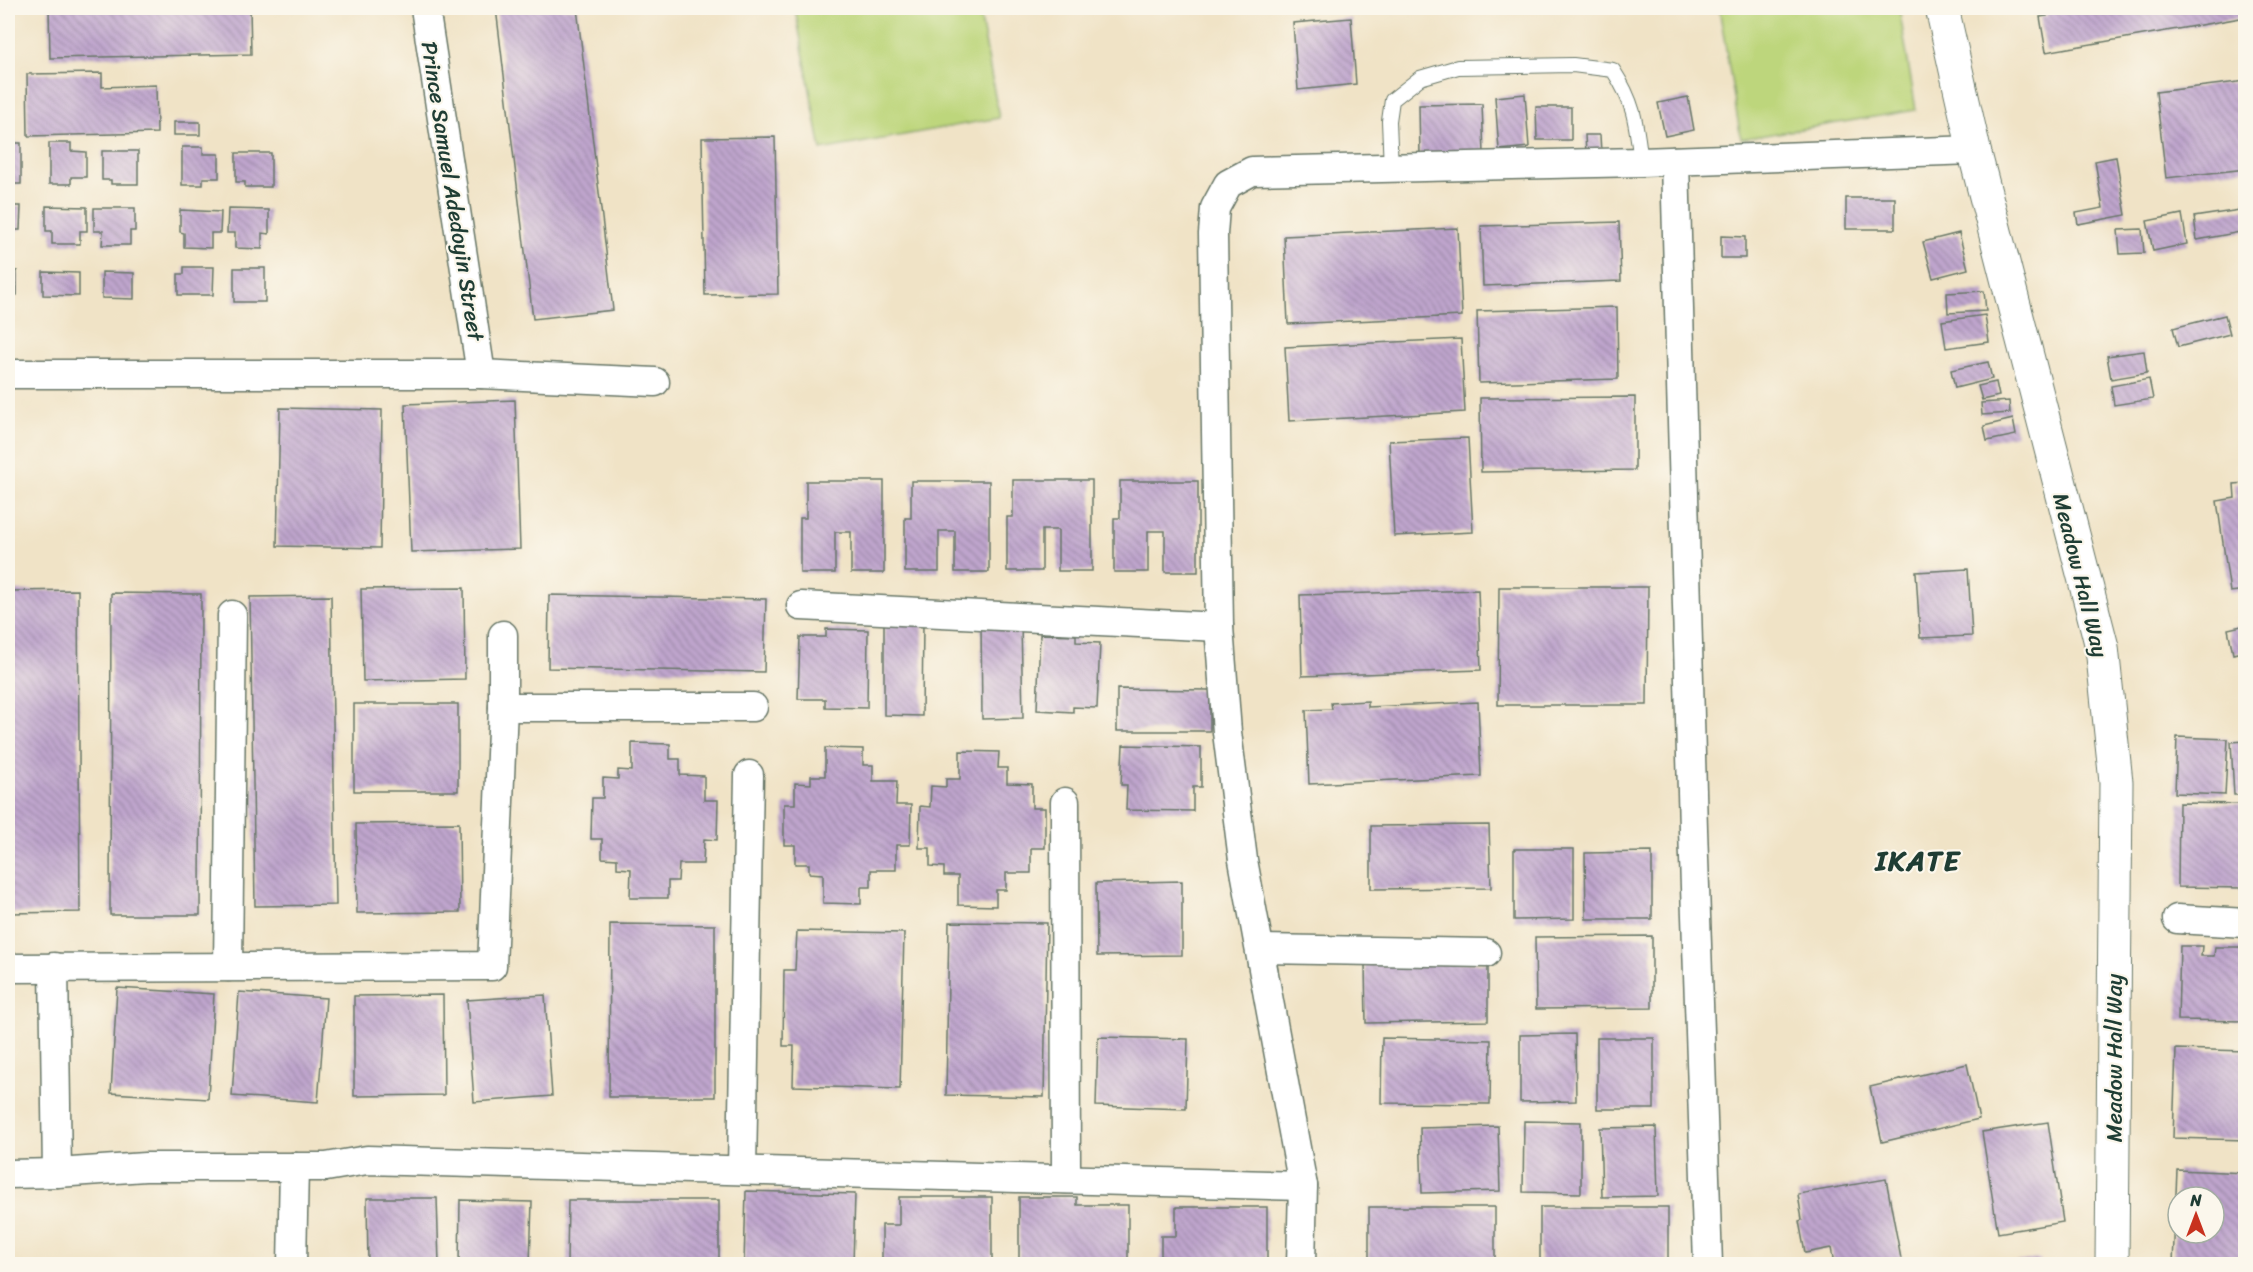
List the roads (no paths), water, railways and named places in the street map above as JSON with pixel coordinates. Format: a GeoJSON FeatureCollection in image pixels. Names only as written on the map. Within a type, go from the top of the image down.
{"type":"FeatureCollection","features":[{"type":"Feature","properties":{"kind":"street","name":"Prince Samuel Adedoyin Street"},"geometry":{"type":"LineString","coordinates":[[424,8],[481,374]]}},
{"type":"Feature","properties":{"kind":"street","name":"Meadow Hall Way"},"geometry":{"type":"LineString","coordinates":[[1942,8],[1974,150],[2102,647],[2116,782],[2112,1264]]}},
{"type":"Feature","properties":{"kind":"street"},"geometry":{"type":"LineString","coordinates":[[1302,1264],[1303,1186],[1241,849],[1227,732],[1220,627],[1213,234],[1215,208],[1228,184],[1252,171],[1641,162],[1974,150]]}},
{"type":"Feature","properties":{"kind":"street"},"geometry":{"type":"LineString","coordinates":[[1674,161],[1708,1264]]}},
{"type":"Feature","properties":{"kind":"street"},"geometry":{"type":"LineString","coordinates":[[8,374],[481,374],[655,382]]}},
{"type":"Feature","properties":{"kind":"street"},"geometry":{"type":"LineString","coordinates":[[801,606],[1220,627]]}},
{"type":"Feature","properties":{"kind":"street"},"geometry":{"type":"LineString","coordinates":[[228,967],[232,615]]}},
{"type":"Feature","properties":{"kind":"street"},"geometry":{"type":"LineString","coordinates":[[8,968],[492,966],[503,707],[503,635]]}},
{"type":"Feature","properties":{"kind":"street"},"geometry":{"type":"LineString","coordinates":[[503,707],[753,707]]}},
{"type":"Feature","properties":{"kind":"street"},"geometry":{"type":"LineString","coordinates":[[742,1170],[749,775]]}},
{"type":"Feature","properties":{"kind":"street"},"geometry":{"type":"LineString","coordinates":[[1065,802],[1066,1179]]}},
{"type":"Feature","properties":{"kind":"street"},"geometry":{"type":"LineString","coordinates":[[2177,919],[2246,923]]}},
{"type":"Feature","properties":{"kind":"street"},"geometry":{"type":"LineString","coordinates":[[1260,949],[1486,953]]}},
{"type":"Feature","properties":{"kind":"street"},"geometry":{"type":"LineString","coordinates":[[54,967],[57,1173]]}},
{"type":"Feature","properties":{"kind":"street"},"geometry":{"type":"LineString","coordinates":[[8,1174],[145,1167],[326,1167],[367,1161],[1303,1186]]}},
{"type":"Feature","properties":{"kind":"street"},"geometry":{"type":"LineString","coordinates":[[292,1264],[294,1167]]}},
{"type":"Feature","properties":{"kind":"lane"},"geometry":{"type":"LineString","coordinates":[[1391,169],[1389,121],[1392,100],[1420,78],[1458,67],[1574,65],[1613,70],[1627,91],[1635,118],[1641,162]]}},
{"type":"Feature","properties":{"kind":"district","name":"IKATE"},"geometry":{"type":"Point","coordinates":[1918,860]}}]}
